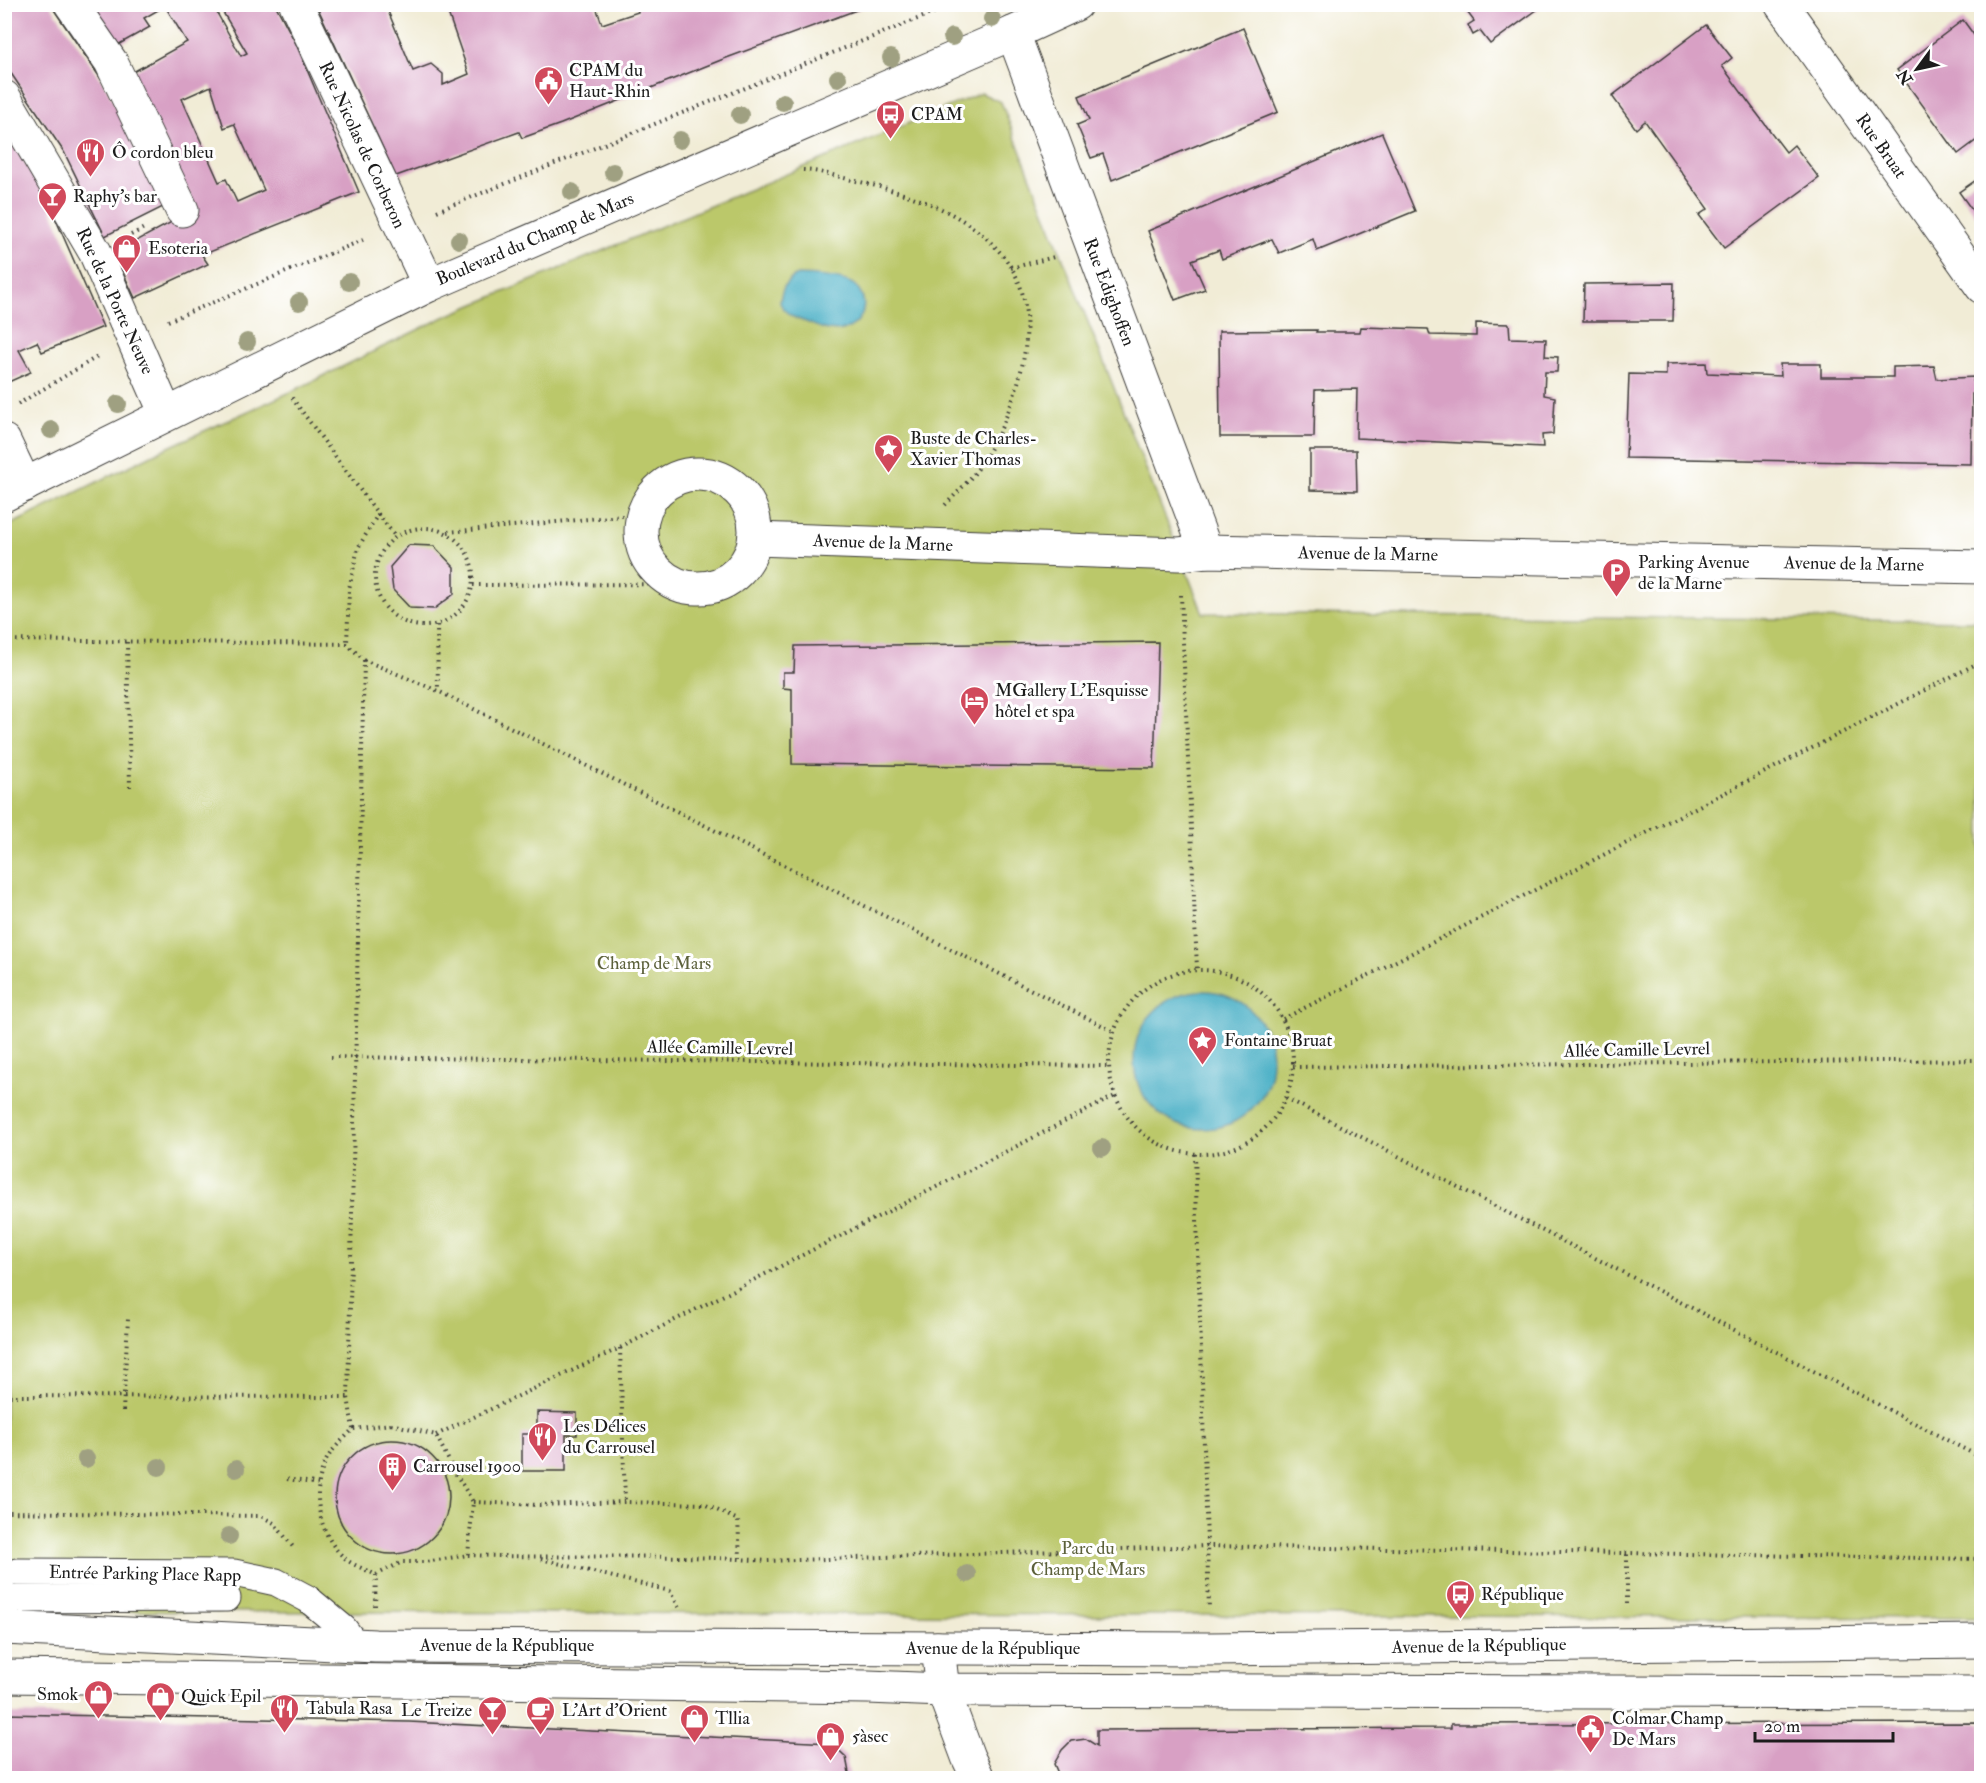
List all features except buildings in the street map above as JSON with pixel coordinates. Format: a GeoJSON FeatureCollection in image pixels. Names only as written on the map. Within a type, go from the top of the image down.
{"type":"FeatureCollection","features":[{"type":"Feature","properties":{"kind":"street"},"geometry":{"type":"LineString","coordinates":[[71,4],[111,62],[182,210]]}},
{"type":"Feature","properties":{"kind":"street","name":"Rue Nicolas de Corberon"},"geometry":{"type":"LineString","coordinates":[[296,4],[429,285]]}},
{"type":"Feature","properties":{"kind":"street","name":"Boulevard du Champ de Mars"},"geometry":{"type":"LineString","coordinates":[[15,490],[429,285],[1076,4]]}},
{"type":"Feature","properties":{"kind":"street","name":"Rue Bruat"},"geometry":{"type":"LineString","coordinates":[[1781,4],[1982,287]]}},
{"type":"Feature","properties":{"kind":"street","name":"Rue Edighoffen"},"geometry":{"type":"LineString","coordinates":[[1013,33],[1192,552]]}},
{"type":"Feature","properties":{"kind":"street","name":"Rue de la Porte Neuve"},"geometry":{"type":"LineString","coordinates":[[4,97],[95,252],[166,414]]}},
{"type":"Feature","properties":{"kind":"street"},"geometry":{"type":"LineString","coordinates":[[4,441],[15,490]]}},
{"type":"Feature","properties":{"kind":"street"},"geometry":{"type":"LineString","coordinates":[[701,473],[720,478],[736,487],[748,502],[755,520],[756,539],[741,571],[726,582],[710,588],[692,589],[674,584],[660,575],[642,547],[640,531],[643,514],[651,497],[665,484],[682,476],[701,473]]}},
{"type":"Feature","properties":{"kind":"street","name":"Avenue de la Marne"},"geometry":{"type":"LineString","coordinates":[[756,539],[1192,552],[1982,567]]}},
{"type":"Feature","properties":{"kind":"street","name":"Avenue de la République"},"geometry":{"type":"LineString","coordinates":[[4,1628],[356,1645],[1210,1649],[1982,1641]]}},
{"type":"Feature","properties":{"kind":"street"},"geometry":{"type":"LineString","coordinates":[[938,1648],[943,1690],[978,1779]]}},
{"type":"Feature","properties":{"kind":"street","name":"Avenue de la République"},"geometry":{"type":"LineString","coordinates":[[4,1676],[943,1690],[1982,1693]]}},
{"type":"Feature","properties":{"kind":"lane","name":"Entrée Parking Place Rapp"},"geometry":{"type":"LineString","coordinates":[[17,1572],[234,1573],[276,1582],[308,1599],[344,1629],[356,1645]]}},
{"type":"Feature","properties":{"kind":"lane"},"geometry":{"type":"LineString","coordinates":[[4,1599],[227,1598]]}},
{"type":"Feature","properties":{"kind":"path"},"geometry":{"type":"LineString","coordinates":[[15,406],[133,336],[400,225],[955,4]]}},
{"type":"Feature","properties":{"kind":"path"},"geometry":{"type":"LineString","coordinates":[[801,170],[888,188],[941,208],[981,232],[1011,267],[1020,288],[1027,334],[1024,362],[1013,401],[1001,428],[983,461],[963,487],[903,544]]}},
{"type":"Feature","properties":{"kind":"path"},"geometry":{"type":"LineString","coordinates":[[95,252],[182,210]]}},
{"type":"Feature","properties":{"kind":"path"},"geometry":{"type":"LineString","coordinates":[[267,364],[395,536]]}},
{"type":"Feature","properties":{"kind":"path"},"geometry":{"type":"LineString","coordinates":[[347,644],[349,589],[358,548],[378,514]]}},
{"type":"Feature","properties":{"kind":"path"},"geometry":{"type":"LineString","coordinates":[[447,532],[459,542],[468,555],[473,570],[473,585],[469,598],[461,610],[450,619],[437,625],[422,627],[407,624],[393,616],[383,605],[376,591],[374,576],[377,560],[384,547],[395,536],[407,530],[421,527],[447,532],[643,514]]}},
{"type":"Feature","properties":{"kind":"path"},"geometry":{"type":"LineString","coordinates":[[1192,552],[1197,969]]}},
{"type":"Feature","properties":{"kind":"path"},"geometry":{"type":"LineString","coordinates":[[473,585],[674,584]]}},
{"type":"Feature","properties":{"kind":"path"},"geometry":{"type":"LineString","coordinates":[[437,625],[438,691]]}},
{"type":"Feature","properties":{"kind":"path"},"geometry":{"type":"LineString","coordinates":[[4,640],[347,644],[364,660],[438,691],[1113,1031]]}},
{"type":"Feature","properties":{"kind":"path"},"geometry":{"type":"LineString","coordinates":[[127,642],[130,787]]}},
{"type":"Feature","properties":{"kind":"path"},"geometry":{"type":"LineString","coordinates":[[1283,1019],[1982,659]]}},
{"type":"Feature","properties":{"kind":"path"},"geometry":{"type":"LineString","coordinates":[[352,1429],[348,1397],[364,660]]}},
{"type":"Feature","properties":{"kind":"path"},"geometry":{"type":"LineString","coordinates":[[1197,969],[1218,970],[1256,987],[1283,1019],[1291,1042],[1293,1067],[1286,1098],[1275,1117],[1259,1134],[1240,1146],[1218,1153],[1196,1154],[1175,1151],[1139,1131],[1125,1115],[1115,1096],[1108,1066],[1109,1049],[1113,1031],[1125,1007],[1146,987],[1170,974],[1197,969]]}},
{"type":"Feature","properties":{"kind":"path","name":"Allée Camille Levrel"},"geometry":{"type":"LineString","coordinates":[[331,1057],[1108,1066]]}},
{"type":"Feature","properties":{"kind":"path","name":"Allée Camille Levrel"},"geometry":{"type":"LineString","coordinates":[[1293,1067],[1982,1060]]}},
{"type":"Feature","properties":{"kind":"path"},"geometry":{"type":"LineString","coordinates":[[1115,1096],[620,1348],[436,1435],[392,1424],[352,1429],[328,1457],[320,1484],[318,1510],[330,1541],[347,1560],[376,1575],[402,1562],[425,1563],[468,1555],[534,1558],[707,1557],[767,1561],[1208,1546],[1982,1559]]}},
{"type":"Feature","properties":{"kind":"path"},"geometry":{"type":"LineString","coordinates":[[1286,1098],[1974,1454],[1982,1463]]}},
{"type":"Feature","properties":{"kind":"path"},"geometry":{"type":"LineString","coordinates":[[1196,1154],[1210,1649]]}},
{"type":"Feature","properties":{"kind":"path"},"geometry":{"type":"LineString","coordinates":[[123,1411],[128,1319]]}},
{"type":"Feature","properties":{"kind":"path"},"geometry":{"type":"LineString","coordinates":[[620,1348],[625,1502]]}},
{"type":"Feature","properties":{"kind":"path"},"geometry":{"type":"LineString","coordinates":[[4,1396],[348,1397]]}},
{"type":"Feature","properties":{"kind":"path"},"geometry":{"type":"LineString","coordinates":[[436,1435],[473,1502],[468,1555]]}},
{"type":"Feature","properties":{"kind":"path"},"geometry":{"type":"LineString","coordinates":[[287,1479],[320,1484]]}},
{"type":"Feature","properties":{"kind":"path"},"geometry":{"type":"LineString","coordinates":[[473,1502],[540,1505],[625,1502],[704,1504],[738,1520],[740,1558]]}},
{"type":"Feature","properties":{"kind":"path"},"geometry":{"type":"LineString","coordinates":[[1626,1644],[1627,1553]]}},
{"type":"Feature","properties":{"kind":"path"},"geometry":{"type":"LineString","coordinates":[[534,1558],[670,1591],[703,1647]]}},
{"type":"Feature","properties":{"kind":"green space","name":"Champ de Mars"},"geometry":{"type":"Polygon","coordinates":[[[981,93],[1001,102],[1203,613],[1981,621],[1981,1618],[5,1611],[4,528],[160,451],[295,390],[444,317],[981,93]]]}},
{"type":"Feature","properties":{"kind":"water"},"geometry":{"type":"Polygon","coordinates":[[[797,275],[834,278],[853,284],[862,295],[864,302],[858,321],[846,329],[830,330],[820,328],[788,313],[780,303],[781,294],[789,280],[797,275]]]}},
{"type":"Feature","properties":{"kind":"water","name":"Fontaine Bruat"},"geometry":{"type":"Polygon","coordinates":[[[1203,991],[1229,996],[1252,1011],[1267,1034],[1272,1060],[1267,1086],[1252,1109],[1229,1124],[1203,1129],[1177,1124],[1154,1109],[1139,1086],[1134,1060],[1139,1034],[1154,1011],[1177,996],[1203,991]]]}},
{"type":"Feature","properties":{"kind":"place","name":"CPAM du Haut-Rhin"},"geometry":{"type":"Point","coordinates":[548,106]}},
{"type":"Feature","properties":{"kind":"place","name":"CPAM"},"geometry":{"type":"Point","coordinates":[890,140]}},
{"type":"Feature","properties":{"kind":"place","name":"Ô cordon bleu"},"geometry":{"type":"Point","coordinates":[91,178]}},
{"type":"Feature","properties":{"kind":"place","name":"Raphy's bar"},"geometry":{"type":"Point","coordinates":[52,222]}},
{"type":"Feature","properties":{"kind":"place","name":"Esoteria"},"geometry":{"type":"Point","coordinates":[127,274]}},
{"type":"Feature","properties":{"kind":"place","name":"Buste de Charles- Xavier Thomas"},"geometry":{"type":"Point","coordinates":[889,474]}},
{"type":"Feature","properties":{"kind":"place","name":"Parking Avenue de la Marne"},"geometry":{"type":"Point","coordinates":[1617,598]}},
{"type":"Feature","properties":{"kind":"place","name":"MGallery L'Esquisse hôtel et spa"},"geometry":{"type":"Point","coordinates":[974,726]}},
{"type":"Feature","properties":{"kind":"place","name":"Fontaine Bruat"},"geometry":{"type":"Point","coordinates":[1203,1066]}},
{"type":"Feature","properties":{"kind":"place","name":"Les Délices du Carrousel"},"geometry":{"type":"Point","coordinates":[542,1462]}},
{"type":"Feature","properties":{"kind":"place","name":"Carrousel 1900"},"geometry":{"type":"Point","coordinates":[392,1492]}},
{"type":"Feature","properties":{"kind":"place","name":"République"},"geometry":{"type":"Point","coordinates":[1460,1620]}},
{"type":"Feature","properties":{"kind":"place","name":"Smok"},"geometry":{"type":"Point","coordinates":[99,1720]}},
{"type":"Feature","properties":{"kind":"place","name":"Quick Epil"},"geometry":{"type":"Point","coordinates":[160,1722]}},
{"type":"Feature","properties":{"kind":"place","name":"Tabula Rasa"},"geometry":{"type":"Point","coordinates":[285,1734]}},
{"type":"Feature","properties":{"kind":"place","name":"Le Treize"},"geometry":{"type":"Point","coordinates":[493,1736]}},
{"type":"Feature","properties":{"kind":"place","name":"L'Art d'Orient"},"geometry":{"type":"Point","coordinates":[541,1736]}},
{"type":"Feature","properties":{"kind":"place","name":"Tllia"},"geometry":{"type":"Point","coordinates":[694,1744]}},
{"type":"Feature","properties":{"kind":"place","name":"Colmar Champ De Mars"},"geometry":{"type":"Point","coordinates":[1591,1754]}},
{"type":"Feature","properties":{"kind":"place","name":"5àsec"},"geometry":{"type":"Point","coordinates":[831,1762]}},
{"type":"Feature","properties":{"kind":"park label","name":"Parc du Champ de Mars"},"geometry":{"type":"Point","coordinates":[1088,1558]}}]}
